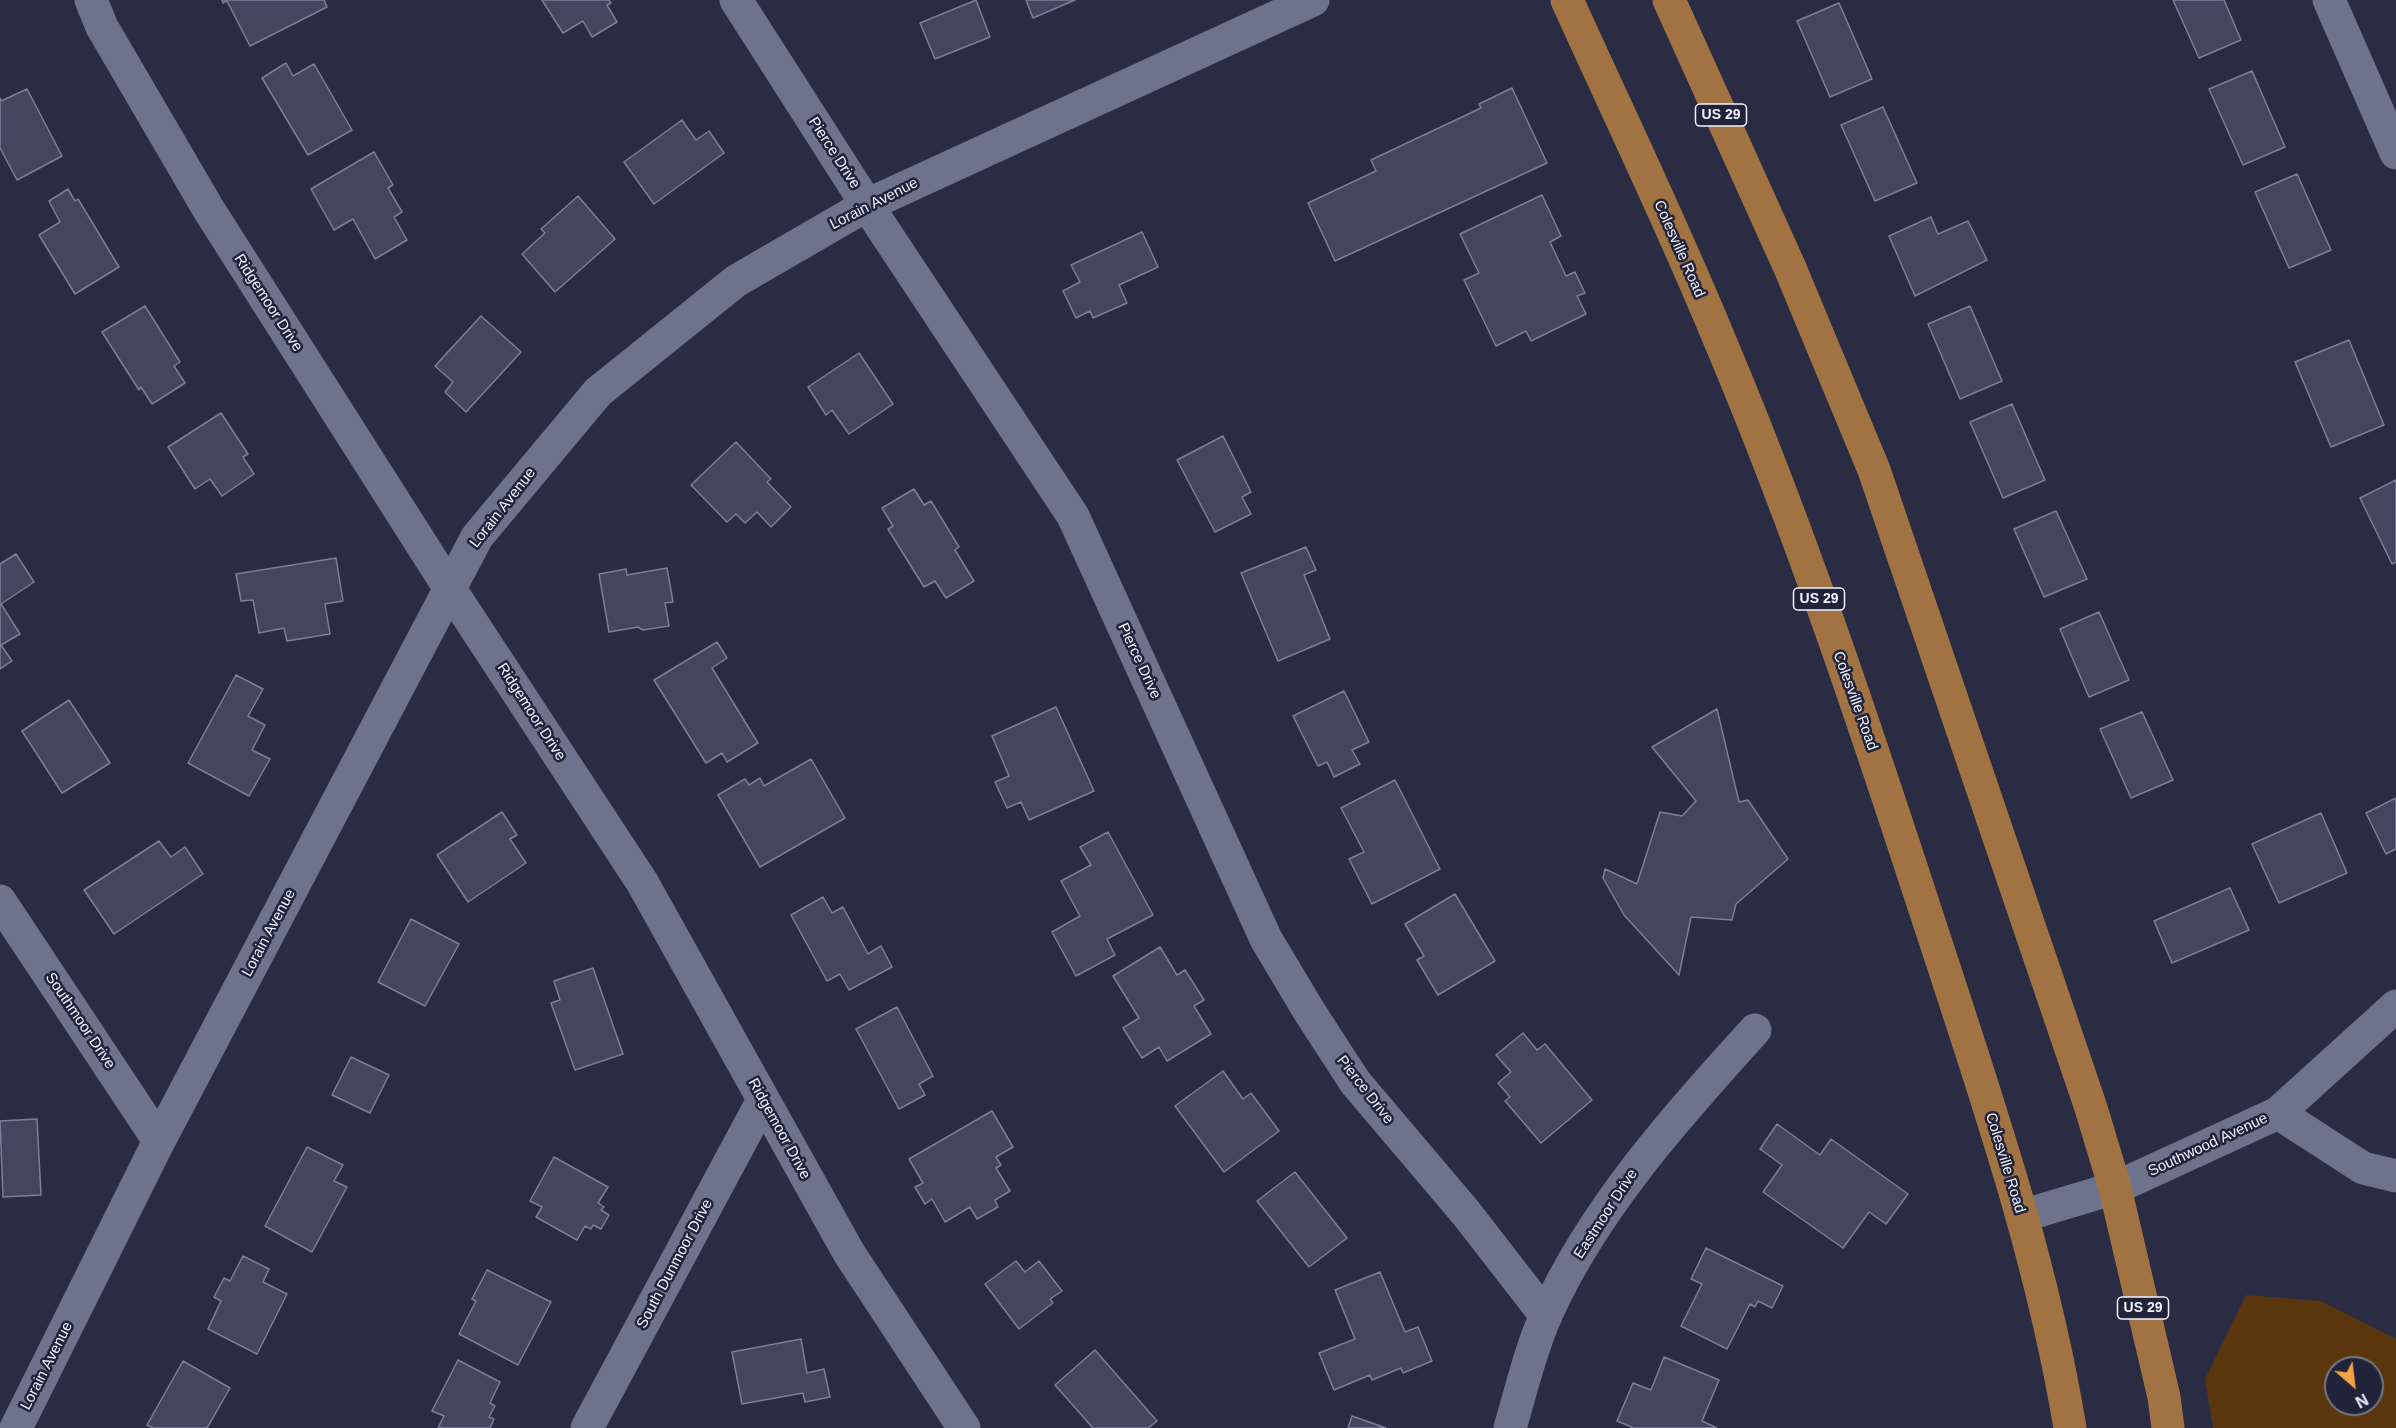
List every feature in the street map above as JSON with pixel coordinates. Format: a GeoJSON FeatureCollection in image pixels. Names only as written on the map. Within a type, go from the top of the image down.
{"type":"FeatureCollection","features":[{"type":"Feature","properties":{"kind":"highway","name":"Colesville Road"},"geometry":{"type":"LineString","coordinates":[[1567,0],[1721,341],[1812,579],[1872,746],[2022,1216],[2060,1367],[2070,1428]]}},
{"type":"Feature","properties":{"kind":"highway","name":"US 29"},"geometry":{"type":"LineString","coordinates":[[1670,0],[1790,268],[1874,470],[2091,1108],[2115,1188],[2164,1397],[2168,1428]]}},
{"type":"Feature","properties":{"kind":"street","name":"Ridgemoor Drive"},"geometry":{"type":"LineString","coordinates":[[90,0],[102,27],[208,210],[450,589],[642,882],[849,1253],[964,1428]]}},
{"type":"Feature","properties":{"kind":"street","name":"Pierce Drive"},"geometry":{"type":"LineString","coordinates":[[736,0],[867,205],[1073,516],[1266,939],[1309,1011],[1356,1082],[1466,1213],[1546,1316]]}},
{"type":"Feature","properties":{"kind":"street","name":"Lorain Avenue"},"geometry":{"type":"LineString","coordinates":[[16,1428],[159,1141],[477,537],[598,392],[736,281],[867,205],[1313,0]]}},
{"type":"Feature","properties":{"kind":"street"},"geometry":{"type":"LineString","coordinates":[[2329,0],[2396,153]]}},
{"type":"Feature","properties":{"kind":"street","name":"Southmoor Drive"},"geometry":{"type":"LineString","coordinates":[[0,901],[159,1141]]}},
{"type":"Feature","properties":{"kind":"street","name":"Southwood Avenue"},"geometry":{"type":"LineString","coordinates":[[2022,1216],[2115,1188],[2278,1113],[2396,1006]]}},
{"type":"Feature","properties":{"kind":"street","name":"Eastmoor Drive"},"geometry":{"type":"LineString","coordinates":[[1510,1428],[1546,1316],[1578,1256],[1644,1155],[1755,1030]]}},
{"type":"Feature","properties":{"kind":"street","name":"South Dunmoor Drive"},"geometry":{"type":"LineString","coordinates":[[587,1428],[763,1100]]}},
{"type":"Feature","properties":{"kind":"street"},"geometry":{"type":"LineString","coordinates":[[2278,1113],[2364,1168],[2396,1176]]}},
{"type":"Feature","properties":{"kind":"shaded area"},"geometry":{"type":"Polygon","coordinates":[[[2246,1295],[2321,1301],[2396,1339],[2396,1428],[2213,1428],[2205,1379],[2246,1295]]]}},
{"type":"Feature","properties":{"kind":"building"},"geometry":{"type":"Polygon","coordinates":[[[222,0],[324,0],[327,7],[250,46],[227,1],[223,3],[222,0]]]}},
{"type":"Feature","properties":{"kind":"building"},"geometry":{"type":"Polygon","coordinates":[[[542,0],[609,0],[611,3],[607,5],[617,22],[592,37],[583,21],[563,33],[542,0]]]}},
{"type":"Feature","properties":{"kind":"building"},"geometry":{"type":"Polygon","coordinates":[[[976,0],[990,37],[935,59],[920,23],[976,0]]]}},
{"type":"Feature","properties":{"kind":"building"},"geometry":{"type":"Polygon","coordinates":[[[1026,0],[1075,0],[1033,18],[1026,0]]]}},
{"type":"Feature","properties":{"kind":"building"},"geometry":{"type":"Polygon","coordinates":[[[2173,0],[2224,0],[2241,40],[2199,58],[2173,0]]]}},
{"type":"Feature","properties":{"kind":"building"},"geometry":{"type":"Polygon","coordinates":[[[1839,3],[1872,79],[1830,97],[1797,21],[1839,3]]]}},
{"type":"Feature","properties":{"kind":"building"},"geometry":{"type":"Polygon","coordinates":[[[286,63],[293,76],[314,64],[352,130],[308,155],[262,78],[286,63]]]}},
{"type":"Feature","properties":{"kind":"building"},"geometry":{"type":"Polygon","coordinates":[[[2252,71],[2285,147],[2243,165],[2209,89],[2252,71]]]}},
{"type":"Feature","properties":{"kind":"building"},"geometry":{"type":"Polygon","coordinates":[[[1512,88],[1547,163],[1335,261],[1308,203],[1376,171],[1371,160],[1481,108],[1479,104],[1512,88]]]}},
{"type":"Feature","properties":{"kind":"building"},"geometry":{"type":"Polygon","coordinates":[[[27,89],[62,156],[17,180],[0,148],[0,98],[1,101],[27,89]]]}},
{"type":"Feature","properties":{"kind":"building"},"geometry":{"type":"Polygon","coordinates":[[[1883,107],[1917,183],[1875,201],[1841,125],[1883,107]]]}},
{"type":"Feature","properties":{"kind":"building"},"geometry":{"type":"Polygon","coordinates":[[[682,120],[696,140],[709,131],[724,153],[654,204],[624,162],[682,120]]]}},
{"type":"Feature","properties":{"kind":"building"},"geometry":{"type":"Polygon","coordinates":[[[374,152],[393,185],[388,188],[402,212],[394,217],[407,240],[375,259],[353,219],[334,230],[311,189],[374,152]]]}},
{"type":"Feature","properties":{"kind":"building"},"geometry":{"type":"Polygon","coordinates":[[[2297,174],[2331,250],[2289,268],[2255,192],[2297,174]]]}},
{"type":"Feature","properties":{"kind":"building"},"geometry":{"type":"Polygon","coordinates":[[[68,189],[75,201],[78,199],[119,267],[75,294],[39,235],[60,222],[49,201],[68,189]]]}},
{"type":"Feature","properties":{"kind":"building"},"geometry":{"type":"Polygon","coordinates":[[[1542,195],[1561,236],[1550,242],[1566,276],[1575,272],[1585,293],[1577,296],[1586,314],[1531,341],[1526,331],[1496,346],[1464,280],[1479,273],[1460,234],[1542,195]]]}},
{"type":"Feature","properties":{"kind":"building"},"geometry":{"type":"Polygon","coordinates":[[[578,196],[615,239],[555,292],[522,254],[545,233],[541,229],[578,196]]]}},
{"type":"Feature","properties":{"kind":"building"},"geometry":{"type":"Polygon","coordinates":[[[1931,217],[1938,234],[1968,221],[1987,260],[1915,296],[1889,236],[1931,217]]]}},
{"type":"Feature","properties":{"kind":"building"},"geometry":{"type":"Polygon","coordinates":[[[1142,232],[1158,267],[1119,285],[1127,303],[1093,318],[1090,311],[1076,318],[1063,291],[1080,282],[1071,265],[1142,232]]]}},
{"type":"Feature","properties":{"kind":"building"},"geometry":{"type":"Polygon","coordinates":[[[145,306],[180,362],[174,366],[185,383],[152,404],[141,387],[139,390],[102,332],[145,306]]]}},
{"type":"Feature","properties":{"kind":"building"},"geometry":{"type":"Polygon","coordinates":[[[1970,306],[2002,381],[1960,399],[1928,324],[1970,306]]]}},
{"type":"Feature","properties":{"kind":"building"},"geometry":{"type":"Polygon","coordinates":[[[481,316],[521,352],[466,412],[445,392],[453,382],[435,366],[481,316]]]}},
{"type":"Feature","properties":{"kind":"building"},"geometry":{"type":"Polygon","coordinates":[[[2349,340],[2384,425],[2331,447],[2295,362],[2349,340]]]}},
{"type":"Feature","properties":{"kind":"building"},"geometry":{"type":"Polygon","coordinates":[[[859,353],[893,404],[849,434],[832,410],[826,415],[808,387],[859,353]]]}},
{"type":"Feature","properties":{"kind":"building"},"geometry":{"type":"Polygon","coordinates":[[[2012,404],[2045,480],[2003,498],[1970,422],[2012,404]]]}},
{"type":"Feature","properties":{"kind":"building"},"geometry":{"type":"Polygon","coordinates":[[[221,413],[248,454],[243,457],[254,474],[222,496],[210,479],[195,489],[168,447],[221,413]]]}},
{"type":"Feature","properties":{"kind":"building"},"geometry":{"type":"Polygon","coordinates":[[[1223,436],[1251,492],[1242,497],[1251,514],[1215,532],[1177,460],[1223,436]]]}},
{"type":"Feature","properties":{"kind":"building"},"geometry":{"type":"Polygon","coordinates":[[[736,442],[771,479],[767,482],[791,507],[771,527],[757,512],[745,523],[736,514],[727,522],[691,485],[736,442]]]}},
{"type":"Feature","properties":{"kind":"building"},"geometry":{"type":"Polygon","coordinates":[[[2396,480],[2396,562],[2392,564],[2360,498],[2396,480]]]}},
{"type":"Feature","properties":{"kind":"building"},"geometry":{"type":"Polygon","coordinates":[[[914,489],[924,505],[931,501],[959,547],[955,550],[974,581],[946,598],[935,581],[924,587],[888,529],[893,526],[882,508],[914,489]]]}},
{"type":"Feature","properties":{"kind":"building"},"geometry":{"type":"Polygon","coordinates":[[[2056,511],[2087,579],[2044,597],[2014,529],[2056,511]]]}},
{"type":"Feature","properties":{"kind":"building"},"geometry":{"type":"Polygon","coordinates":[[[1306,547],[1316,570],[1304,575],[1330,639],[1278,661],[1241,573],[1306,547]]]}},
{"type":"Feature","properties":{"kind":"building"},"geometry":{"type":"Polygon","coordinates":[[[16,554],[34,582],[1,604],[20,634],[1,645],[12,661],[0,669],[0,564],[16,554]]]}},
{"type":"Feature","properties":{"kind":"building"},"geometry":{"type":"Polygon","coordinates":[[[336,558],[343,601],[325,604],[330,634],[287,641],[284,628],[259,633],[253,600],[241,601],[236,574],[336,558]]]}},
{"type":"Feature","properties":{"kind":"building"},"geometry":{"type":"Polygon","coordinates":[[[667,568],[673,602],[665,603],[669,626],[643,630],[638,627],[609,632],[599,574],[626,569],[627,575],[667,568]]]}},
{"type":"Feature","properties":{"kind":"building"},"geometry":{"type":"Polygon","coordinates":[[[2099,612],[2129,680],[2089,697],[2060,629],[2099,612]]]}},
{"type":"Feature","properties":{"kind":"building"},"geometry":{"type":"Polygon","coordinates":[[[717,642],[727,658],[712,668],[758,743],[727,762],[722,753],[706,763],[654,680],[717,642]]]}},
{"type":"Feature","properties":{"kind":"building"},"geometry":{"type":"Polygon","coordinates":[[[236,675],[263,689],[248,716],[265,725],[252,750],[270,759],[249,796],[188,763],[236,675]]]}},
{"type":"Feature","properties":{"kind":"building"},"geometry":{"type":"Polygon","coordinates":[[[1344,691],[1369,742],[1352,750],[1360,764],[1334,777],[1327,762],[1318,766],[1293,716],[1344,691]]]}},
{"type":"Feature","properties":{"kind":"building"},"geometry":{"type":"Polygon","coordinates":[[[69,700],[110,763],[62,793],[22,731],[69,700]]]}},
{"type":"Feature","properties":{"kind":"building"},"geometry":{"type":"Polygon","coordinates":[[[1056,707],[1094,791],[1029,820],[1021,802],[1007,808],[995,782],[1009,776],[992,736],[1056,707]]]}},
{"type":"Feature","properties":{"kind":"building"},"geometry":{"type":"Polygon","coordinates":[[[1717,709],[1739,802],[1748,800],[1788,859],[1736,904],[1732,920],[1691,917],[1679,975],[1624,915],[1603,878],[1605,869],[1637,884],[1660,812],[1682,816],[1696,801],[1652,747],[1717,709]]]}},
{"type":"Feature","properties":{"kind":"building"},"geometry":{"type":"Polygon","coordinates":[[[2142,712],[2173,780],[2131,798],[2100,729],[2142,712]]]}},
{"type":"Feature","properties":{"kind":"building"},"geometry":{"type":"Polygon","coordinates":[[[811,759],[845,818],[760,867],[718,795],[745,779],[749,785],[760,778],[764,786],[811,759]]]}},
{"type":"Feature","properties":{"kind":"building"},"geometry":{"type":"Polygon","coordinates":[[[1395,780],[1440,869],[1372,904],[1349,859],[1364,852],[1341,808],[1395,780]]]}},
{"type":"Feature","properties":{"kind":"building"},"geometry":{"type":"Polygon","coordinates":[[[2396,798],[2396,849],[2386,854],[2366,813],[2396,798]]]}},
{"type":"Feature","properties":{"kind":"building"},"geometry":{"type":"Polygon","coordinates":[[[502,812],[517,835],[510,839],[526,863],[468,902],[437,855],[502,812]]]}},
{"type":"Feature","properties":{"kind":"building"},"geometry":{"type":"Polygon","coordinates":[[[2321,813],[2347,873],[2279,903],[2252,844],[2321,813]]]}},
{"type":"Feature","properties":{"kind":"building"},"geometry":{"type":"Polygon","coordinates":[[[1108,832],[1153,915],[1107,939],[1115,955],[1076,976],[1052,932],[1080,916],[1061,881],[1091,865],[1080,847],[1108,832]]]}},
{"type":"Feature","properties":{"kind":"building"},"geometry":{"type":"Polygon","coordinates":[[[159,841],[171,857],[185,847],[203,874],[114,934],[84,890],[159,841]]]}},
{"type":"Feature","properties":{"kind":"building"},"geometry":{"type":"Polygon","coordinates":[[[2230,888],[2249,930],[2172,963],[2154,921],[2230,888]]]}},
{"type":"Feature","properties":{"kind":"building"},"geometry":{"type":"Polygon","coordinates":[[[1455,894],[1495,961],[1438,995],[1417,960],[1424,956],[1405,924],[1455,894]]]}},
{"type":"Feature","properties":{"kind":"building"},"geometry":{"type":"Polygon","coordinates":[[[823,897],[832,913],[843,907],[868,954],[881,946],[892,967],[849,990],[840,974],[827,981],[791,915],[823,897]]]}},
{"type":"Feature","properties":{"kind":"building"},"geometry":{"type":"Polygon","coordinates":[[[411,919],[459,944],[425,1006],[378,982],[411,919]]]}},
{"type":"Feature","properties":{"kind":"building"},"geometry":{"type":"Polygon","coordinates":[[[1160,947],[1177,975],[1185,970],[1204,1000],[1194,1006],[1211,1034],[1167,1061],[1159,1047],[1142,1058],[1123,1028],[1139,1018],[1113,976],[1160,947]]]}},
{"type":"Feature","properties":{"kind":"building"},"geometry":{"type":"Polygon","coordinates":[[[593,968],[623,1054],[575,1070],[551,1003],[560,1000],[554,981],[593,968]]]}},
{"type":"Feature","properties":{"kind":"building"},"geometry":{"type":"Polygon","coordinates":[[[897,1007],[933,1076],[919,1084],[925,1095],[899,1109],[856,1029],[897,1007]]]}},
{"type":"Feature","properties":{"kind":"building"},"geometry":{"type":"Polygon","coordinates":[[[1523,1033],[1537,1050],[1545,1044],[1592,1100],[1541,1143],[1505,1101],[1510,1097],[1498,1083],[1511,1072],[1496,1055],[1523,1033]]]}},
{"type":"Feature","properties":{"kind":"building"},"geometry":{"type":"Polygon","coordinates":[[[351,1057],[389,1075],[370,1113],[332,1095],[351,1057]]]}},
{"type":"Feature","properties":{"kind":"building"},"geometry":{"type":"Polygon","coordinates":[[[1223,1071],[1243,1099],[1251,1093],[1279,1131],[1224,1172],[1175,1106],[1223,1071]]]}},
{"type":"Feature","properties":{"kind":"building"},"geometry":{"type":"Polygon","coordinates":[[[992,1111],[1013,1147],[996,1157],[1001,1165],[996,1168],[1010,1191],[995,1200],[998,1207],[977,1219],[970,1207],[945,1222],[932,1199],[925,1204],[915,1187],[923,1183],[909,1159],[992,1111]]]}},
{"type":"Feature","properties":{"kind":"building"},"geometry":{"type":"Polygon","coordinates":[[[37,1119],[41,1195],[3,1197],[0,1121],[37,1119]]]}},
{"type":"Feature","properties":{"kind":"building"},"geometry":{"type":"Polygon","coordinates":[[[1777,1124],[1820,1155],[1831,1139],[1908,1194],[1886,1224],[1869,1212],[1843,1248],[1763,1192],[1782,1165],[1760,1149],[1777,1124]]]}},
{"type":"Feature","properties":{"kind":"building"},"geometry":{"type":"Polygon","coordinates":[[[307,1147],[343,1165],[334,1181],[347,1187],[312,1252],[265,1226],[307,1147]]]}},
{"type":"Feature","properties":{"kind":"building"},"geometry":{"type":"Polygon","coordinates":[[[554,1157],[608,1187],[598,1203],[604,1207],[601,1210],[609,1215],[601,1229],[593,1225],[591,1229],[585,1226],[577,1240],[536,1217],[542,1207],[530,1201],[554,1157]]]}},
{"type":"Feature","properties":{"kind":"building"},"geometry":{"type":"Polygon","coordinates":[[[1295,1172],[1347,1238],[1309,1267],[1257,1201],[1295,1172]]]}},
{"type":"Feature","properties":{"kind":"building"},"geometry":{"type":"Polygon","coordinates":[[[1706,1248],[1783,1286],[1772,1308],[1758,1301],[1755,1307],[1750,1304],[1727,1349],[1681,1326],[1702,1284],[1691,1279],[1706,1248]]]}},
{"type":"Feature","properties":{"kind":"building"},"geometry":{"type":"Polygon","coordinates":[[[243,1256],[269,1269],[263,1282],[287,1294],[257,1354],[208,1329],[221,1301],[214,1297],[224,1278],[230,1281],[243,1256]]]}},
{"type":"Feature","properties":{"kind":"building"},"geometry":{"type":"Polygon","coordinates":[[[1016,1261],[1025,1272],[1039,1261],[1062,1291],[1050,1299],[1053,1303],[1019,1329],[985,1284],[1016,1261]]]}},
{"type":"Feature","properties":{"kind":"building"},"geometry":{"type":"Polygon","coordinates":[[[487,1270],[551,1302],[518,1365],[459,1334],[476,1301],[472,1299],[487,1270]]]}},
{"type":"Feature","properties":{"kind":"building"},"geometry":{"type":"Polygon","coordinates":[[[1380,1272],[1405,1332],[1418,1327],[1432,1361],[1403,1373],[1401,1368],[1372,1380],[1370,1375],[1334,1390],[1319,1353],[1355,1339],[1335,1290],[1380,1272]]]}},
{"type":"Feature","properties":{"kind":"building"},"geometry":{"type":"Polygon","coordinates":[[[801,1339],[807,1373],[824,1369],[830,1397],[805,1402],[803,1393],[742,1404],[732,1352],[801,1339]]]}},
{"type":"Feature","properties":{"kind":"building"},"geometry":{"type":"Polygon","coordinates":[[[1095,1350],[1157,1421],[1148,1428],[1093,1428],[1055,1385],[1095,1350]]]}},
{"type":"Feature","properties":{"kind":"building"},"geometry":{"type":"Polygon","coordinates":[[[1664,1357],[1719,1380],[1702,1421],[1717,1428],[1634,1428],[1617,1421],[1633,1383],[1651,1390],[1664,1357]]]}},
{"type":"Feature","properties":{"kind":"building"},"geometry":{"type":"Polygon","coordinates":[[[458,1360],[500,1382],[490,1403],[495,1406],[489,1417],[494,1419],[490,1428],[438,1428],[444,1416],[432,1411],[458,1360]]]}},
{"type":"Feature","properties":{"kind":"building"},"geometry":{"type":"Polygon","coordinates":[[[183,1361],[230,1388],[207,1428],[153,1428],[147,1425],[183,1361]]]}},
{"type":"Feature","properties":{"kind":"building"},"geometry":{"type":"Polygon","coordinates":[[[1352,1416],[1386,1428],[1348,1428],[1352,1416]]]}}]}
